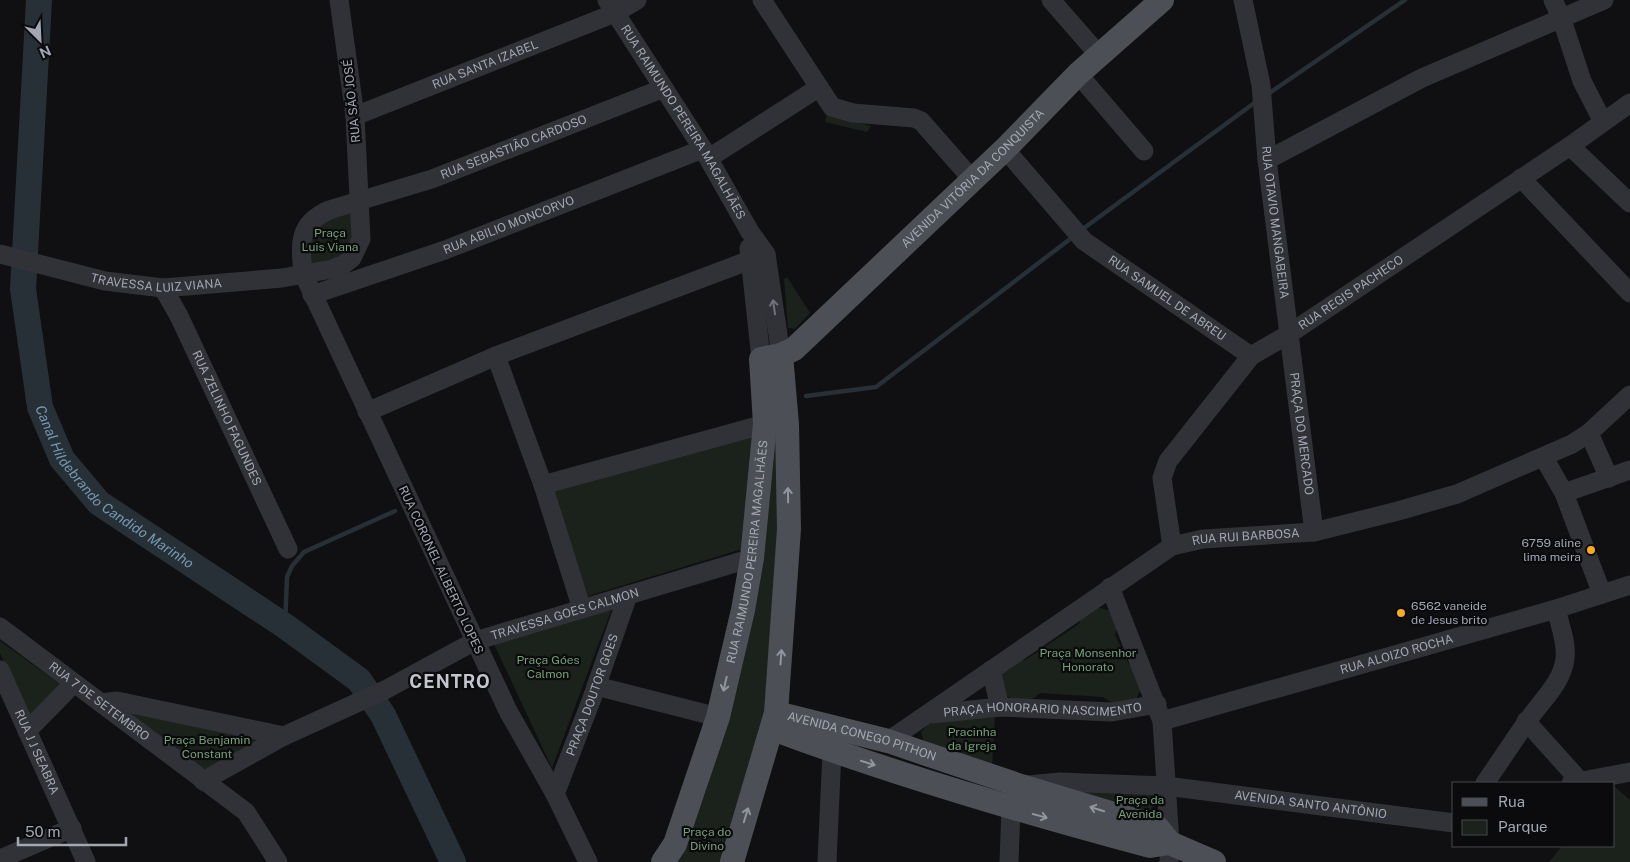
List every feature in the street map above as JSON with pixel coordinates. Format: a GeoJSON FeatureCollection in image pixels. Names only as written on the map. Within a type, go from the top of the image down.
{"type":"FeatureCollection","features":[{"type":"Feature","properties":{"kind":"main road","name":"AVENIDA VITÓRIA DA CONQUISTA"},"geometry":{"type":"LineString","coordinates":[[771,357],[794,349],[1005,149],[1078,74],[1162,0]]}},
{"type":"Feature","properties":{"kind":"main road","name":"RUA RAIMUNDO PEREIRA MAGALHÃES"},"geometry":{"type":"LineString","coordinates":[[732,862],[774,721],[789,529],[776,424],[771,357]]}},
{"type":"Feature","properties":{"kind":"main road","name":"RUA RAIMUNDO PEREIRA MAGALHÃES"},"geometry":{"type":"LineString","coordinates":[[664,862],[675,844],[718,717],[743,610],[776,424]]}},
{"type":"Feature","properties":{"kind":"main road","name":"AVENIDA CONEGO PITHON"},"geometry":{"type":"LineString","coordinates":[[774,721],[888,741],[1021,786],[1157,827],[1170,852]]}},
{"type":"Feature","properties":{"kind":"main road","name":"AVENIDA CONEGO PITHON"},"geometry":{"type":"LineString","coordinates":[[774,721],[832,751],[1011,808],[1170,852],[1214,862]]}},
{"type":"Feature","properties":{"kind":"street","name":"RUA SÃO JOSÉ"},"geometry":{"type":"LineString","coordinates":[[303,273],[332,269],[343,265],[352,258],[358,249],[361,239],[355,116],[339,0]]}},
{"type":"Feature","properties":{"kind":"street","name":"RUA SANTA IZABEL"},"geometry":{"type":"LineString","coordinates":[[355,116],[611,6],[637,0]]}},
{"type":"Feature","properties":{"kind":"street"},"geometry":{"type":"LineString","coordinates":[[762,0],[818,88],[832,106],[841,110],[914,118],[921,121],[972,179]]}},
{"type":"Feature","properties":{"kind":"street"},"geometry":{"type":"LineString","coordinates":[[1051,0],[1099,55]]}},
{"type":"Feature","properties":{"kind":"street","name":"RUA OTAVIO MANGABEIRA"},"geometry":{"type":"LineString","coordinates":[[1243,0],[1261,85],[1267,160],[1289,334]]}},
{"type":"Feature","properties":{"kind":"street"},"geometry":{"type":"LineString","coordinates":[[1553,0],[1561,17],[1582,82],[1603,122]]}},
{"type":"Feature","properties":{"kind":"street"},"geometry":{"type":"LineString","coordinates":[[1267,160],[1422,78],[1604,0]]}},
{"type":"Feature","properties":{"kind":"street","name":"RUA RAIMUNDO PEREIRA MAGALHÃES"},"geometry":{"type":"LineString","coordinates":[[611,6],[706,153],[750,232],[758,256],[771,357]]}},
{"type":"Feature","properties":{"kind":"street"},"geometry":{"type":"LineString","coordinates":[[1078,74],[1144,151]]}},
{"type":"Feature","properties":{"kind":"street","name":"RUA SEBASTIÃO CARDOSO"},"geometry":{"type":"LineString","coordinates":[[360,202],[432,179],[664,88]]}},
{"type":"Feature","properties":{"kind":"street","name":"RUA ABILIO MONCORVO"},"geometry":{"type":"LineString","coordinates":[[312,295],[445,250],[706,153],[818,88]]}},
{"type":"Feature","properties":{"kind":"street","name":"RUA REGIS PACHECO"},"geometry":{"type":"LineString","coordinates":[[1172,546],[1162,478],[1168,461],[1251,356],[1289,334],[1570,146],[1630,103]]}},
{"type":"Feature","properties":{"kind":"street"},"geometry":{"type":"LineString","coordinates":[[1570,146],[1630,204]]}},
{"type":"Feature","properties":{"kind":"street","name":"RUA SAMUEL DE ABREU"},"geometry":{"type":"LineString","coordinates":[[1005,149],[1084,241],[1251,356]]}},
{"type":"Feature","properties":{"kind":"street"},"geometry":{"type":"LineString","coordinates":[[1522,178],[1630,293]]}},
{"type":"Feature","properties":{"kind":"street"},"geometry":{"type":"LineString","coordinates":[[303,273],[300,249],[302,236],[308,225],[317,215],[360,202]]}},
{"type":"Feature","properties":{"kind":"street","name":"TRAVESSA LUIZ VIANA"},"geometry":{"type":"LineString","coordinates":[[6,256],[105,282],[163,288],[282,278],[303,273]]}},
{"type":"Feature","properties":{"kind":"street"},"geometry":{"type":"LineString","coordinates":[[367,412],[496,356],[758,256]]}},
{"type":"Feature","properties":{"kind":"street","name":"RUA CORONEL ALBERTO LOPES"},"geometry":{"type":"LineString","coordinates":[[303,273],[508,711],[555,794],[588,862]]}},
{"type":"Feature","properties":{"kind":"street","name":"RUA ZELINHO FAGUNDES"},"geometry":{"type":"LineString","coordinates":[[163,288],[180,316],[288,549]]}},
{"type":"Feature","properties":{"kind":"street","name":"PRAÇA DO MERCADO"},"geometry":{"type":"LineString","coordinates":[[1289,334],[1314,532]]}},
{"type":"Feature","properties":{"kind":"street"},"geometry":{"type":"LineString","coordinates":[[496,356],[543,485],[582,609]]}},
{"type":"Feature","properties":{"kind":"street","name":"RUA RUI BARBOSA"},"geometry":{"type":"LineString","coordinates":[[888,741],[930,714],[1110,587],[1172,546],[1204,539],[1314,532],[1458,494],[1544,458],[1588,433],[1630,395]]}},
{"type":"Feature","properties":{"kind":"street"},"geometry":{"type":"LineString","coordinates":[[543,485],[776,424]]}},
{"type":"Feature","properties":{"kind":"street"},"geometry":{"type":"LineString","coordinates":[[1588,433],[1609,478]]}},
{"type":"Feature","properties":{"kind":"street"},"geometry":{"type":"LineString","coordinates":[[1544,458],[1564,493],[1602,594]]}},
{"type":"Feature","properties":{"kind":"street"},"geometry":{"type":"LineString","coordinates":[[1564,493],[1630,470]]}},
{"type":"Feature","properties":{"kind":"street","name":"TRAVESSA GOES CALMON"},"geometry":{"type":"LineString","coordinates":[[284,736],[358,704],[475,641],[752,558]]}},
{"type":"Feature","properties":{"kind":"street","name":"RUA ALOIZO ROCHA"},"geometry":{"type":"LineString","coordinates":[[1160,712],[1556,610],[1630,585]]}},
{"type":"Feature","properties":{"kind":"street"},"geometry":{"type":"LineString","coordinates":[[1110,587],[1160,712],[1170,852]]}},
{"type":"Feature","properties":{"kind":"street","name":"PRAÇA DOUTOR GOES"},"geometry":{"type":"LineString","coordinates":[[555,794],[628,595]]}},
{"type":"Feature","properties":{"kind":"street"},"geometry":{"type":"LineString","coordinates":[[1486,782],[1526,721],[1556,683],[1566,659],[1565,646],[1556,610]]}},
{"type":"Feature","properties":{"kind":"street","name":"RUA 7 DE SETEMBRO"},"geometry":{"type":"LineString","coordinates":[[0,628],[246,812],[278,862]]}},
{"type":"Feature","properties":{"kind":"street","name":"RUA J J SEABRA"},"geometry":{"type":"LineString","coordinates":[[0,670],[86,862]]}},
{"type":"Feature","properties":{"kind":"street"},"geometry":{"type":"LineString","coordinates":[[991,670],[1000,707]]}},
{"type":"Feature","properties":{"kind":"street"},"geometry":{"type":"LineString","coordinates":[[27,731],[74,683]]}},
{"type":"Feature","properties":{"kind":"street"},"geometry":{"type":"LineString","coordinates":[[596,686],[718,717]]}},
{"type":"Feature","properties":{"kind":"street"},"geometry":{"type":"LineString","coordinates":[[101,703],[117,701],[284,736]]}},
{"type":"Feature","properties":{"kind":"street","name":"PRAÇA HONORARIO NASCIMENTO"},"geometry":{"type":"LineString","coordinates":[[930,714],[1000,707],[1160,712]]}},
{"type":"Feature","properties":{"kind":"street"},"geometry":{"type":"LineString","coordinates":[[1526,721],[1575,782],[1630,772]]}},
{"type":"Feature","properties":{"kind":"street"},"geometry":{"type":"LineString","coordinates":[[203,781],[284,736]]}},
{"type":"Feature","properties":{"kind":"street"},"geometry":{"type":"LineString","coordinates":[[827,862],[832,751]]}},
{"type":"Feature","properties":{"kind":"street","name":"AVENIDA SANTO ANTÔNIO"},"geometry":{"type":"LineString","coordinates":[[1021,786],[1060,782],[1166,786],[1452,823]]}},
{"type":"Feature","properties":{"kind":"street"},"geometry":{"type":"LineString","coordinates":[[1009,862],[1011,808]]}},
{"type":"Feature","properties":{"kind":"street"},"geometry":{"type":"LineString","coordinates":[[0,859],[72,828]]}},
{"type":"Feature","properties":{"kind":"green space"},"geometry":{"type":"Polygon","coordinates":[[[827,113],[871,126],[867,132],[825,122],[827,113]]]}},
{"type":"Feature","properties":{"kind":"green space","name":"Praça Luis Viana"},"geometry":{"type":"Polygon","coordinates":[[[353,211],[351,246],[339,258],[309,265],[311,241],[317,227],[331,219],[353,211]]]}},
{"type":"Feature","properties":{"kind":"green space"},"geometry":{"type":"Polygon","coordinates":[[[787,277],[810,313],[795,329],[788,328],[784,279],[787,277]]]}},
{"type":"Feature","properties":{"kind":"green space","name":"Praça do Divino"},"geometry":{"type":"Polygon","coordinates":[[[778,433],[777,557],[766,702],[761,727],[722,862],[674,862],[705,794],[726,719],[768,437],[778,433]]]}},
{"type":"Feature","properties":{"kind":"green space"},"geometry":{"type":"Polygon","coordinates":[[[753,436],[742,549],[588,596],[554,492],[753,436]]]}},
{"type":"Feature","properties":{"kind":"green space","name":"Praça Monsenhor Honorato"},"geometry":{"type":"Polygon","coordinates":[[[1097,607],[1110,611],[1117,628],[1115,635],[1129,664],[1135,668],[1142,687],[1136,699],[1115,705],[1103,697],[1040,693],[1032,699],[1024,701],[1009,697],[1004,692],[1000,680],[1004,671],[1017,662],[1025,660],[1079,624],[1081,617],[1097,607]]]}},
{"type":"Feature","properties":{"kind":"green space","name":"Praça Góes Calmon"},"geometry":{"type":"Polygon","coordinates":[[[612,608],[552,768],[493,642],[612,608]]]}},
{"type":"Feature","properties":{"kind":"green space"},"geometry":{"type":"Polygon","coordinates":[[[0,641],[61,685],[29,719],[0,653],[0,641]]]}},
{"type":"Feature","properties":{"kind":"green space","name":"Praça Benjamin Constant"},"geometry":{"type":"Polygon","coordinates":[[[124,710],[258,740],[205,770],[124,710]]]}},
{"type":"Feature","properties":{"kind":"green space","name":"Pracinha da Igreja"},"geometry":{"type":"Polygon","coordinates":[[[995,715],[992,769],[924,743],[921,732],[929,724],[995,715]]]}},
{"type":"Feature","properties":{"kind":"green space"},"geometry":{"type":"Polygon","coordinates":[[[1615,787],[1630,800],[1630,862],[1549,862],[1561,847],[1615,847],[1615,787]]]}},
{"type":"Feature","properties":{"kind":"green space","name":"Praça da Avenida"},"geometry":{"type":"Polygon","coordinates":[[[1059,791],[1153,794],[1152,824],[1059,791]]]}},
{"type":"Feature","properties":{"kind":"waterway","name":"Canal Hildebrando Candido Marinho"},"geometry":{"type":"LineString","coordinates":[[39,0],[23,289],[40,407],[62,459],[99,503],[285,626],[359,680],[383,715],[453,862]]}},
{"type":"Feature","properties":{"kind":"waterway"},"geometry":{"type":"LineString","coordinates":[[1268,94],[1405,0]]}},
{"type":"Feature","properties":{"kind":"waterway"},"geometry":{"type":"LineString","coordinates":[[1080,231],[1257,101]]}},
{"type":"Feature","properties":{"kind":"waterway"},"geometry":{"type":"LineString","coordinates":[[806,396],[876,387],[1074,236]]}},
{"type":"Feature","properties":{"kind":"waterway"},"geometry":{"type":"LineString","coordinates":[[285,626],[287,577],[292,566],[304,552],[395,511]]}},
{"type":"Feature","properties":{"kind":"place","name":"6759 aline lima meira"},"geometry":{"type":"Point","coordinates":[1591,550]}},
{"type":"Feature","properties":{"kind":"place","name":"6562 vaneide de Jesus brito"},"geometry":{"type":"Point","coordinates":[1401,613]}},
{"type":"Feature","properties":{"kind":"district","name":"CENTRO"},"geometry":{"type":"Point","coordinates":[450,682]}}]}
